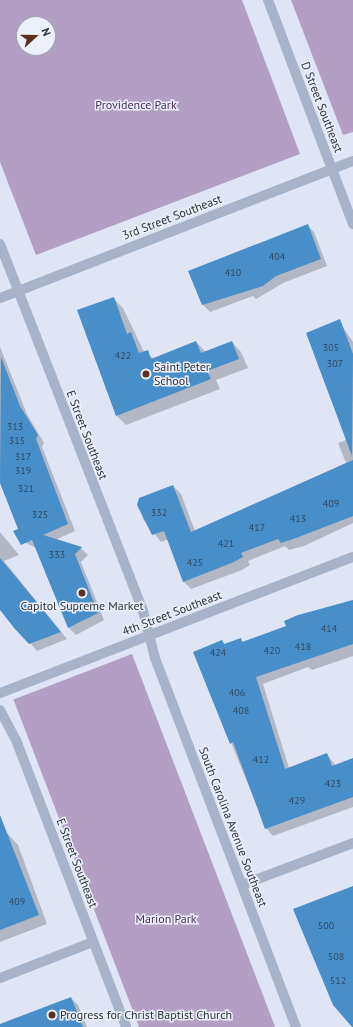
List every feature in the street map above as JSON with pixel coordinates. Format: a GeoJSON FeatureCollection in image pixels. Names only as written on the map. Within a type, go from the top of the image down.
{"type":"FeatureCollection","features":[{"type":"Feature","properties":{"kind":"street","name":"D Street Southeast"},"geometry":{"type":"LineString","coordinates":[[268,0],[353,224]]}},
{"type":"Feature","properties":{"kind":"street","name":"3rd Street Southeast"},"geometry":{"type":"LineString","coordinates":[[0,298],[353,161]]}},
{"type":"Feature","properties":{"kind":"street","name":"E Street Southeast"},"geometry":{"type":"LineString","coordinates":[[0,244],[143,611],[148,635]]}},
{"type":"Feature","properties":{"kind":"street","name":"4th Street Southeast"},"geometry":{"type":"LineString","coordinates":[[0,693],[353,557]]}},
{"type":"Feature","properties":{"kind":"street","name":"South Carolina Avenue Southeast"},"geometry":{"type":"LineString","coordinates":[[148,635],[296,1027]]}},
{"type":"Feature","properties":{"kind":"street","name":"E Street Southeast"},"geometry":{"type":"LineString","coordinates":[[0,710],[16,740],[126,1027]]}},
{"type":"Feature","properties":{"kind":"street"},"geometry":{"type":"LineString","coordinates":[[242,885],[353,843]]}},
{"type":"Feature","properties":{"kind":"street"},"geometry":{"type":"LineString","coordinates":[[0,978],[94,942]]}},
{"type":"Feature","properties":{"kind":"green space","name":"Providence Park"},"geometry":{"type":"Polygon","coordinates":[[[0,0],[242,0],[300,154],[36,255],[0,162],[0,0]]]}},
{"type":"Feature","properties":{"kind":"green space"},"geometry":{"type":"Polygon","coordinates":[[[291,0],[353,0],[353,132],[343,135],[291,0]]]}},
{"type":"Feature","properties":{"kind":"green space","name":"Marion Park"},"geometry":{"type":"Polygon","coordinates":[[[132,654],[275,1026],[139,1027],[13,700],[132,654]]]}},
{"type":"Feature","properties":{"kind":"building"},"geometry":{"type":"Polygon","coordinates":[[[308,224],[321,259],[276,276],[263,286],[202,305],[188,271],[308,224]]]}},
{"type":"Feature","properties":{"kind":"building"},"geometry":{"type":"Polygon","coordinates":[[[114,297],[127,334],[131,332],[139,353],[148,350],[151,359],[196,341],[201,353],[232,341],[239,359],[207,371],[211,379],[116,416],[77,310],[114,297]]]}},
{"type":"Feature","properties":{"kind":"building"},"geometry":{"type":"Polygon","coordinates":[[[340,319],[353,354],[352,456],[306,333],[340,319]]]}},
{"type":"Feature","properties":{"kind":"building"},"geometry":{"type":"Polygon","coordinates":[[[1,357],[20,406],[38,435],[36,439],[68,524],[43,535],[82,547],[75,554],[98,613],[68,628],[32,540],[21,545],[13,531],[18,529],[0,483],[1,357]]]}},
{"type":"Feature","properties":{"kind":"building"},"geometry":{"type":"Polygon","coordinates":[[[353,460],[353,516],[281,543],[278,539],[241,553],[243,557],[234,562],[183,582],[164,531],[152,535],[137,505],[139,498],[173,485],[191,532],[353,460]]]}},
{"type":"Feature","properties":{"kind":"building"},"geometry":{"type":"Polygon","coordinates":[[[0,558],[61,632],[29,644],[15,629],[0,610],[0,558]]]}},
{"type":"Feature","properties":{"kind":"building"},"geometry":{"type":"Polygon","coordinates":[[[353,600],[353,644],[256,677],[285,769],[327,753],[332,766],[353,758],[353,797],[265,829],[233,742],[230,744],[193,652],[222,640],[224,644],[241,638],[242,642],[286,626],[284,621],[298,615],[353,600]]]}},
{"type":"Feature","properties":{"kind":"building"},"geometry":{"type":"Polygon","coordinates":[[[0,815],[39,915],[0,930],[0,815]]]}},
{"type":"Feature","properties":{"kind":"building"},"geometry":{"type":"Polygon","coordinates":[[[353,886],[352,1027],[333,1005],[293,909],[353,886]]]}},
{"type":"Feature","properties":{"kind":"building","name":"Progress for Christ Baptist Church"},"geometry":{"type":"Polygon","coordinates":[[[71,997],[83,1027],[0,1027],[0,1024],[71,997]]]}},
{"type":"Feature","properties":{"kind":"place","name":"Saint Peter School"},"geometry":{"type":"Point","coordinates":[146,374]}},
{"type":"Feature","properties":{"kind":"place","name":"Capitol Supreme Market"},"geometry":{"type":"Point","coordinates":[82,593]}},
{"type":"Feature","properties":{"kind":"place","name":"Progress for Christ Baptist Church"},"geometry":{"type":"Point","coordinates":[52,1015]}}]}
